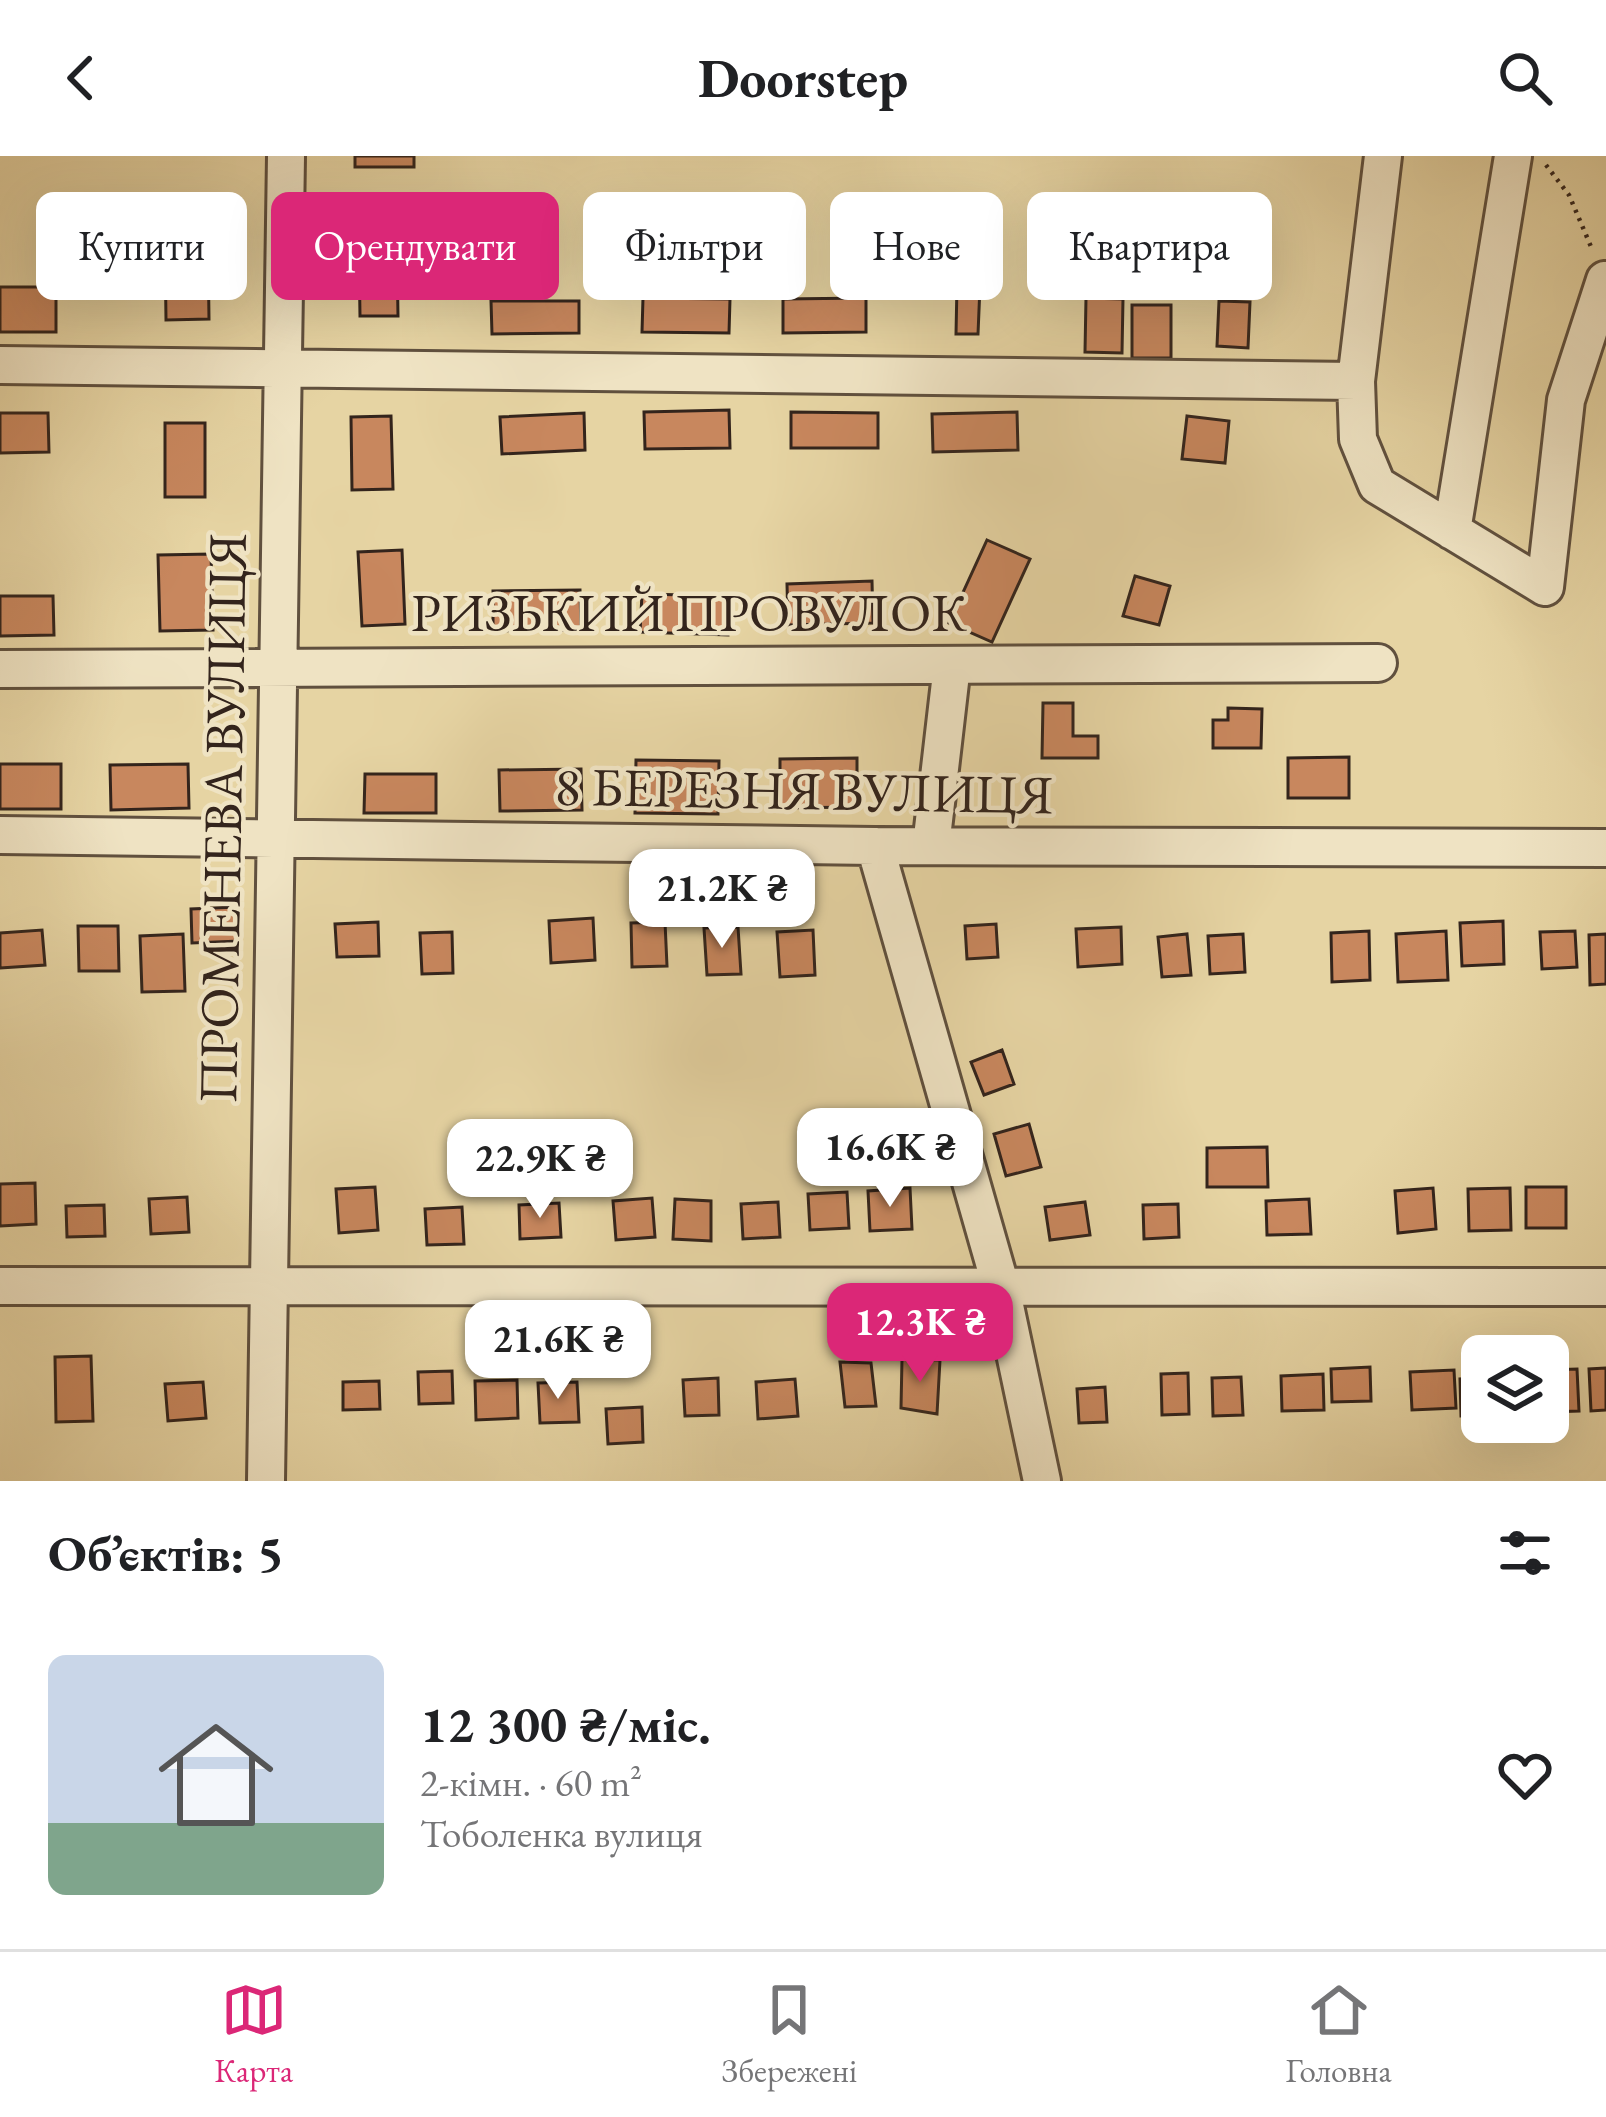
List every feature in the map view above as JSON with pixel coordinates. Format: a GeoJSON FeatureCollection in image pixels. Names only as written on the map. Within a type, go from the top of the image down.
{"type":"FeatureCollection","features":[{"type":"Feature","properties":{"kind":"street","name":"ПРОМЕНЕВА ВУЛИЦЯ"},"geometry":{"type":"LineString","coordinates":[[266,1481],[286,156]]}},
{"type":"Feature","properties":{"kind":"street"},"geometry":{"type":"LineString","coordinates":[[1383,156],[1356,381],[1358,439],[1377,485],[1545,587],[1566,400],[1605,280]]}},
{"type":"Feature","properties":{"kind":"street"},"geometry":{"type":"LineString","coordinates":[[1452,531],[1513,156]]}},
{"type":"Feature","properties":{"kind":"street"},"geometry":{"type":"LineString","coordinates":[[0,365],[1356,381]]}},
{"type":"Feature","properties":{"kind":"street","name":"РИЗЬКИЙ ПРОВУЛОК"},"geometry":{"type":"LineString","coordinates":[[0,669],[1378,663]]}},
{"type":"Feature","properties":{"kind":"street"},"geometry":{"type":"LineString","coordinates":[[932,846],[952,665]]}},
{"type":"Feature","properties":{"kind":"street","name":"8 БЕРЕЗНЯ ВУЛИЦЯ"},"geometry":{"type":"LineString","coordinates":[[0,836],[1606,848]]}},
{"type":"Feature","properties":{"kind":"street"},"geometry":{"type":"LineString","coordinates":[[875,846],[1001,1287],[1042,1481]]}},
{"type":"Feature","properties":{"kind":"street"},"geometry":{"type":"LineString","coordinates":[[0,1286],[1606,1287]]}},
{"type":"Feature","properties":{"kind":"path"},"geometry":{"type":"LineString","coordinates":[[1539,156],[1569,195],[1605,280]]}},
{"type":"Feature","properties":{"kind":"building"},"geometry":{"type":"Polygon","coordinates":[[[355,156],[414,156],[414,167],[355,167],[355,156]]]}},
{"type":"Feature","properties":{"kind":"building"},"geometry":{"type":"Polygon","coordinates":[[[0,287],[36,287],[36,300],[56,300],[56,332],[0,332],[0,287]]]}},
{"type":"Feature","properties":{"kind":"building"},"geometry":{"type":"Polygon","coordinates":[[[166,300],[209,300],[209,319],[166,320],[166,300]]]}},
{"type":"Feature","properties":{"kind":"building"},"geometry":{"type":"Polygon","coordinates":[[[360,300],[398,300],[398,316],[360,316],[360,300]]]}},
{"type":"Feature","properties":{"kind":"building"},"geometry":{"type":"Polygon","coordinates":[[[643,300],[730,300],[729,333],[642,332],[643,300]]]}},
{"type":"Feature","properties":{"kind":"building"},"geometry":{"type":"Polygon","coordinates":[[[783,300],[866,300],[866,332],[783,333],[783,300]]]}},
{"type":"Feature","properties":{"kind":"building"},"geometry":{"type":"Polygon","coordinates":[[[957,300],[979,300],[978,334],[956,334],[957,300]]]}},
{"type":"Feature","properties":{"kind":"building"},"geometry":{"type":"Polygon","coordinates":[[[1086,300],[1123,300],[1122,353],[1085,352],[1086,300]]]}},
{"type":"Feature","properties":{"kind":"building"},"geometry":{"type":"Polygon","coordinates":[[[491,301],[579,301],[579,333],[492,334],[491,301]]]}},
{"type":"Feature","properties":{"kind":"building"},"geometry":{"type":"Polygon","coordinates":[[[1219,301],[1250,302],[1248,348],[1217,346],[1219,301]]]}},
{"type":"Feature","properties":{"kind":"building"},"geometry":{"type":"Polygon","coordinates":[[[1132,305],[1171,305],[1171,358],[1132,358],[1132,305]]]}},
{"type":"Feature","properties":{"kind":"building"},"geometry":{"type":"Polygon","coordinates":[[[729,410],[730,448],[645,449],[644,412],[729,410]]]}},
{"type":"Feature","properties":{"kind":"building"},"geometry":{"type":"Polygon","coordinates":[[[791,412],[878,413],[878,448],[791,448],[791,412]]]}},
{"type":"Feature","properties":{"kind":"building"},"geometry":{"type":"Polygon","coordinates":[[[1017,412],[1018,450],[933,452],[932,414],[1017,412]]]}},
{"type":"Feature","properties":{"kind":"building"},"geometry":{"type":"Polygon","coordinates":[[[0,413],[48,413],[49,452],[0,453],[0,413]]]}},
{"type":"Feature","properties":{"kind":"building"},"geometry":{"type":"Polygon","coordinates":[[[584,413],[585,450],[502,454],[500,417],[584,413]]]}},
{"type":"Feature","properties":{"kind":"building"},"geometry":{"type":"Polygon","coordinates":[[[391,416],[393,489],[352,490],[351,417],[391,416]]]}},
{"type":"Feature","properties":{"kind":"building"},"geometry":{"type":"Polygon","coordinates":[[[1187,416],[1229,421],[1225,463],[1182,459],[1187,416]]]}},
{"type":"Feature","properties":{"kind":"building"},"geometry":{"type":"Polygon","coordinates":[[[165,423],[205,423],[205,497],[165,497],[165,423]]]}},
{"type":"Feature","properties":{"kind":"building"},"geometry":{"type":"Polygon","coordinates":[[[987,540],[1030,559],[992,642],[949,623],[987,540]]]}},
{"type":"Feature","properties":{"kind":"building"},"geometry":{"type":"Polygon","coordinates":[[[402,550],[405,624],[362,626],[358,552],[402,550]]]}},
{"type":"Feature","properties":{"kind":"building"},"geometry":{"type":"Polygon","coordinates":[[[211,554],[213,630],[160,631],[158,555],[211,554]]]}},
{"type":"Feature","properties":{"kind":"building"},"geometry":{"type":"Polygon","coordinates":[[[1135,576],[1170,586],[1159,625],[1123,616],[1135,576]]]}},
{"type":"Feature","properties":{"kind":"building"},"geometry":{"type":"Polygon","coordinates":[[[872,581],[873,623],[788,625],[787,584],[872,581]]]}},
{"type":"Feature","properties":{"kind":"building"},"geometry":{"type":"Polygon","coordinates":[[[580,590],[581,630],[493,631],[493,591],[580,590]]]}},
{"type":"Feature","properties":{"kind":"building"},"geometry":{"type":"Polygon","coordinates":[[[642,594],[729,596],[728,635],[640,632],[642,594]]]}},
{"type":"Feature","properties":{"kind":"building"},"geometry":{"type":"Polygon","coordinates":[[[0,596],[53,596],[54,635],[0,636],[0,596]]]}},
{"type":"Feature","properties":{"kind":"building"},"geometry":{"type":"Polygon","coordinates":[[[1043,703],[1073,703],[1073,736],[1098,736],[1098,758],[1042,758],[1043,703]]]}},
{"type":"Feature","properties":{"kind":"building"},"geometry":{"type":"Polygon","coordinates":[[[1228,708],[1262,709],[1261,748],[1213,748],[1213,720],[1228,720],[1228,708]]]}},
{"type":"Feature","properties":{"kind":"building"},"geometry":{"type":"Polygon","coordinates":[[[1349,757],[1349,798],[1288,798],[1288,758],[1349,757]]]}},
{"type":"Feature","properties":{"kind":"building"},"geometry":{"type":"Polygon","coordinates":[[[857,758],[857,807],[780,808],[780,759],[857,758]]]}},
{"type":"Feature","properties":{"kind":"building"},"geometry":{"type":"Polygon","coordinates":[[[636,760],[719,761],[718,814],[635,813],[636,760]]]}},
{"type":"Feature","properties":{"kind":"building"},"geometry":{"type":"Polygon","coordinates":[[[0,764],[61,764],[61,809],[0,809],[0,764]]]}},
{"type":"Feature","properties":{"kind":"building"},"geometry":{"type":"Polygon","coordinates":[[[188,764],[189,808],[111,810],[110,765],[188,764]]]}},
{"type":"Feature","properties":{"kind":"building"},"geometry":{"type":"Polygon","coordinates":[[[581,769],[582,810],[500,811],[499,770],[581,769]]]}},
{"type":"Feature","properties":{"kind":"building"},"geometry":{"type":"Polygon","coordinates":[[[365,774],[436,774],[436,813],[364,813],[365,774]]]}},
{"type":"Feature","properties":{"kind":"building"},"geometry":{"type":"Polygon","coordinates":[[[238,907],[240,941],[192,943],[191,909],[238,907]]]}},
{"type":"Feature","properties":{"kind":"building"},"geometry":{"type":"Polygon","coordinates":[[[593,918],[595,960],[551,963],[549,921],[593,918]]]}},
{"type":"Feature","properties":{"kind":"building"},"geometry":{"type":"Polygon","coordinates":[[[1503,921],[1504,964],[1462,966],[1460,923],[1503,921]]]}},
{"type":"Feature","properties":{"kind":"building"},"geometry":{"type":"Polygon","coordinates":[[[378,922],[379,956],[337,957],[335,924],[378,922]]]}},
{"type":"Feature","properties":{"kind":"building"},"geometry":{"type":"Polygon","coordinates":[[[665,922],[667,966],[632,967],[631,923],[665,922]]]}},
{"type":"Feature","properties":{"kind":"building"},"geometry":{"type":"Polygon","coordinates":[[[996,924],[998,957],[967,959],[965,926],[996,924]]]}},
{"type":"Feature","properties":{"kind":"building"},"geometry":{"type":"Polygon","coordinates":[[[78,926],[118,926],[119,971],[79,971],[78,926]]]}},
{"type":"Feature","properties":{"kind":"building"},"geometry":{"type":"Polygon","coordinates":[[[738,927],[741,974],[707,975],[704,928],[738,927]]]}},
{"type":"Feature","properties":{"kind":"building"},"geometry":{"type":"Polygon","coordinates":[[[1121,927],[1122,964],[1078,967],[1076,929],[1121,927]]]}},
{"type":"Feature","properties":{"kind":"building"},"geometry":{"type":"Polygon","coordinates":[[[42,930],[45,965],[0,968],[0,933],[42,930]]]}},
{"type":"Feature","properties":{"kind":"building"},"geometry":{"type":"Polygon","coordinates":[[[813,930],[815,975],[780,977],[777,932],[813,930]]]}},
{"type":"Feature","properties":{"kind":"building"},"geometry":{"type":"Polygon","coordinates":[[[1369,931],[1370,980],[1332,982],[1331,933],[1369,931]]]}},
{"type":"Feature","properties":{"kind":"building"},"geometry":{"type":"Polygon","coordinates":[[[1446,931],[1448,980],[1398,982],[1396,934],[1446,931]]]}},
{"type":"Feature","properties":{"kind":"building"},"geometry":{"type":"Polygon","coordinates":[[[1575,931],[1577,967],[1542,969],[1540,932],[1575,931]]]}},
{"type":"Feature","properties":{"kind":"building"},"geometry":{"type":"Polygon","coordinates":[[[452,932],[453,973],[422,974],[420,933],[452,932]]]}},
{"type":"Feature","properties":{"kind":"building"},"geometry":{"type":"Polygon","coordinates":[[[183,934],[185,991],[142,992],[140,936],[183,934]]]}},
{"type":"Feature","properties":{"kind":"building"},"geometry":{"type":"Polygon","coordinates":[[[1187,934],[1191,975],[1162,977],[1158,937],[1187,934]]]}},
{"type":"Feature","properties":{"kind":"building"},"geometry":{"type":"Polygon","coordinates":[[[1243,934],[1245,972],[1210,974],[1208,936],[1243,934]]]}},
{"type":"Feature","properties":{"kind":"building"},"geometry":{"type":"Polygon","coordinates":[[[1606,934],[1606,984],[1590,985],[1589,935],[1606,934]]]}},
{"type":"Feature","properties":{"kind":"building"},"geometry":{"type":"Polygon","coordinates":[[[1002,1050],[1014,1084],[984,1095],[971,1062],[1002,1050]]]}},
{"type":"Feature","properties":{"kind":"building"},"geometry":{"type":"Polygon","coordinates":[[[1029,1124],[1041,1167],[1006,1176],[994,1134],[1029,1124]]]}},
{"type":"Feature","properties":{"kind":"building"},"geometry":{"type":"Polygon","coordinates":[[[1267,1147],[1268,1187],[1207,1187],[1207,1148],[1267,1147]]]}},
{"type":"Feature","properties":{"kind":"building"},"geometry":{"type":"Polygon","coordinates":[[[35,1183],[36,1224],[0,1226],[0,1184],[35,1183]]]}},
{"type":"Feature","properties":{"kind":"building"},"geometry":{"type":"Polygon","coordinates":[[[375,1187],[378,1230],[339,1233],[336,1189],[375,1187]]]}},
{"type":"Feature","properties":{"kind":"building"},"geometry":{"type":"Polygon","coordinates":[[[1526,1187],[1566,1187],[1566,1228],[1526,1228],[1526,1187]]]}},
{"type":"Feature","properties":{"kind":"building"},"geometry":{"type":"Polygon","coordinates":[[[910,1188],[912,1229],[870,1231],[868,1191],[910,1188]]]}},
{"type":"Feature","properties":{"kind":"building"},"geometry":{"type":"Polygon","coordinates":[[[1433,1188],[1436,1229],[1398,1233],[1395,1191],[1433,1188]]]}},
{"type":"Feature","properties":{"kind":"building"},"geometry":{"type":"Polygon","coordinates":[[[1510,1188],[1511,1230],[1469,1231],[1468,1189],[1510,1188]]]}},
{"type":"Feature","properties":{"kind":"building"},"geometry":{"type":"Polygon","coordinates":[[[847,1192],[849,1228],[810,1230],[808,1194],[847,1192]]]}},
{"type":"Feature","properties":{"kind":"building"},"geometry":{"type":"Polygon","coordinates":[[[187,1197],[189,1232],[151,1234],[149,1199],[187,1197]]]}},
{"type":"Feature","properties":{"kind":"building"},"geometry":{"type":"Polygon","coordinates":[[[652,1198],[655,1237],[616,1240],[613,1201],[652,1198]]]}},
{"type":"Feature","properties":{"kind":"building"},"geometry":{"type":"Polygon","coordinates":[[[675,1199],[711,1201],[711,1241],[673,1239],[675,1199]]]}},
{"type":"Feature","properties":{"kind":"building"},"geometry":{"type":"Polygon","coordinates":[[[1309,1199],[1311,1234],[1267,1235],[1266,1201],[1309,1199]]]}},
{"type":"Feature","properties":{"kind":"building"},"geometry":{"type":"Polygon","coordinates":[[[778,1202],[780,1237],[743,1239],[741,1204],[778,1202]]]}},
{"type":"Feature","properties":{"kind":"building"},"geometry":{"type":"Polygon","coordinates":[[[1085,1202],[1090,1235],[1050,1240],[1045,1207],[1085,1202]]]}},
{"type":"Feature","properties":{"kind":"building"},"geometry":{"type":"Polygon","coordinates":[[[559,1203],[561,1237],[520,1239],[519,1205],[559,1203]]]}},
{"type":"Feature","properties":{"kind":"building"},"geometry":{"type":"Polygon","coordinates":[[[1178,1204],[1179,1237],[1144,1239],[1143,1205],[1178,1204]]]}},
{"type":"Feature","properties":{"kind":"building"},"geometry":{"type":"Polygon","coordinates":[[[104,1205],[105,1236],[67,1237],[66,1206],[104,1205]]]}},
{"type":"Feature","properties":{"kind":"building"},"geometry":{"type":"Polygon","coordinates":[[[462,1207],[464,1244],[427,1245],[425,1209],[462,1207]]]}},
{"type":"Feature","properties":{"kind":"building"},"geometry":{"type":"Polygon","coordinates":[[[91,1356],[93,1421],[56,1422],[55,1357],[91,1356]]]}},
{"type":"Feature","properties":{"kind":"building"},"geometry":{"type":"Polygon","coordinates":[[[902,1359],[940,1360],[937,1414],[901,1408],[902,1359]]]}},
{"type":"Feature","properties":{"kind":"building"},"geometry":{"type":"Polygon","coordinates":[[[840,1362],[871,1363],[876,1406],[845,1407],[840,1362]]]}},
{"type":"Feature","properties":{"kind":"building"},"geometry":{"type":"Polygon","coordinates":[[[1370,1367],[1371,1401],[1332,1402],[1331,1369],[1370,1367]]]}},
{"type":"Feature","properties":{"kind":"building"},"geometry":{"type":"Polygon","coordinates":[[[1606,1368],[1606,1410],[1591,1411],[1589,1369],[1606,1368]]]}},
{"type":"Feature","properties":{"kind":"building"},"geometry":{"type":"Polygon","coordinates":[[[1569,1369],[1577,1369],[1579,1411],[1569,1411],[1569,1369]]]}},
{"type":"Feature","properties":{"kind":"building"},"geometry":{"type":"Polygon","coordinates":[[[1454,1370],[1456,1408],[1412,1410],[1410,1372],[1454,1370]]]}},
{"type":"Feature","properties":{"kind":"building"},"geometry":{"type":"Polygon","coordinates":[[[452,1371],[453,1403],[419,1404],[418,1372],[452,1371]]]}},
{"type":"Feature","properties":{"kind":"building"},"geometry":{"type":"Polygon","coordinates":[[[1188,1373],[1189,1414],[1162,1415],[1161,1374],[1188,1373]]]}},
{"type":"Feature","properties":{"kind":"building"},"geometry":{"type":"Polygon","coordinates":[[[1323,1374],[1324,1410],[1282,1411],[1281,1376],[1323,1374]]]}},
{"type":"Feature","properties":{"kind":"building"},"geometry":{"type":"Polygon","coordinates":[[[1241,1377],[1243,1415],[1213,1416],[1212,1378],[1241,1377]]]}},
{"type":"Feature","properties":{"kind":"building"},"geometry":{"type":"Polygon","coordinates":[[[718,1378],[719,1415],[685,1416],[683,1380],[718,1378]]]}},
{"type":"Feature","properties":{"kind":"building"},"geometry":{"type":"Polygon","coordinates":[[[795,1379],[798,1416],[758,1419],[756,1382],[795,1379]]]}},
{"type":"Feature","properties":{"kind":"building"},"geometry":{"type":"Polygon","coordinates":[[[517,1380],[518,1418],[476,1420],[475,1381],[517,1380]]]}},
{"type":"Feature","properties":{"kind":"building"},"geometry":{"type":"Polygon","coordinates":[[[379,1381],[380,1409],[343,1410],[343,1382],[379,1381]]]}},
{"type":"Feature","properties":{"kind":"building"},"geometry":{"type":"Polygon","coordinates":[[[203,1382],[206,1418],[168,1421],[165,1384],[203,1382]]]}},
{"type":"Feature","properties":{"kind":"building"},"geometry":{"type":"Polygon","coordinates":[[[577,1382],[579,1422],[540,1423],[538,1383],[577,1382]]]}},
{"type":"Feature","properties":{"kind":"building"},"geometry":{"type":"Polygon","coordinates":[[[1105,1387],[1107,1422],[1079,1423],[1077,1389],[1105,1387]]]}},
{"type":"Feature","properties":{"kind":"building"},"geometry":{"type":"Polygon","coordinates":[[[642,1407],[643,1442],[608,1444],[606,1409],[642,1407]]]}}]}
